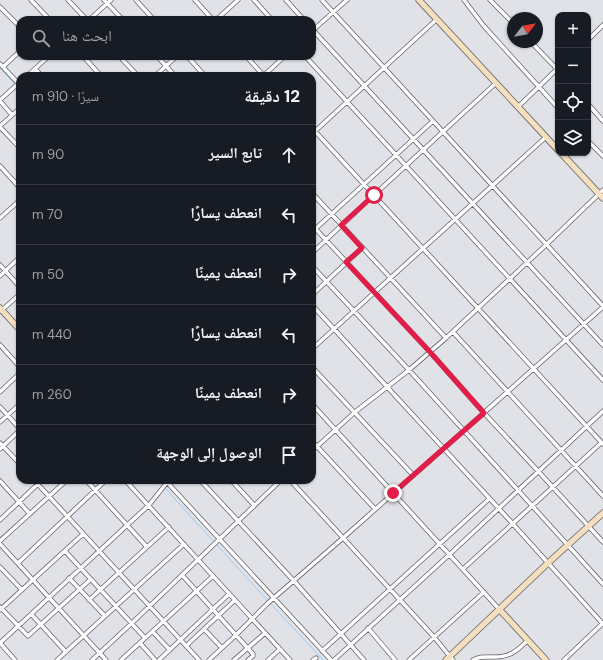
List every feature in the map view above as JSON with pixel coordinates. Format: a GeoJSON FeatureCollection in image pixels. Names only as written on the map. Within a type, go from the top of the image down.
{"type":"FeatureCollection","features":[{"type":"Feature","properties":{"kind":"street"},"geometry":{"type":"LineString","coordinates":[[31,0],[46,16]]}},
{"type":"Feature","properties":{"kind":"street"},"geometry":{"type":"LineString","coordinates":[[68,0],[84,16]]}},
{"type":"Feature","properties":{"kind":"street"},"geometry":{"type":"LineString","coordinates":[[104,0],[119,16]]}},
{"type":"Feature","properties":{"kind":"street"},"geometry":{"type":"LineString","coordinates":[[92,16],[111,0]]}},
{"type":"Feature","properties":{"kind":"street"},"geometry":{"type":"LineString","coordinates":[[136,0],[150,16]]}},
{"type":"Feature","properties":{"kind":"street"},"geometry":{"type":"LineString","coordinates":[[195,0],[209,16]]}},
{"type":"Feature","properties":{"kind":"street"},"geometry":{"type":"LineString","coordinates":[[220,16],[238,0]]}},
{"type":"Feature","properties":{"kind":"street"},"geometry":{"type":"LineString","coordinates":[[254,0],[268,16]]}},
{"type":"Feature","properties":{"kind":"street"},"geometry":{"type":"LineString","coordinates":[[286,0],[300,16]]}},
{"type":"Feature","properties":{"kind":"street"},"geometry":{"type":"LineString","coordinates":[[208,660],[268,603],[534,369],[603,306],[322,0]]}},
{"type":"Feature","properties":{"kind":"street"},"geometry":{"type":"LineString","coordinates":[[316,27],[347,0]]}},
{"type":"Feature","properties":{"kind":"street"},"geometry":{"type":"LineString","coordinates":[[419,0],[555,147]]}},
{"type":"Feature","properties":{"kind":"street"},"geometry":{"type":"LineString","coordinates":[[464,0],[483,25],[555,105]]}},
{"type":"Feature","properties":{"kind":"street"},"geometry":{"type":"LineString","coordinates":[[490,0],[507,17]]}},
{"type":"Feature","properties":{"kind":"street"},"geometry":{"type":"LineString","coordinates":[[0,7],[16,23]]}},
{"type":"Feature","properties":{"kind":"street"},"geometry":{"type":"LineString","coordinates":[[316,131],[437,19]]}},
{"type":"Feature","properties":{"kind":"street"},"geometry":{"type":"LineString","coordinates":[[591,37],[603,25]]}},
{"type":"Feature","properties":{"kind":"street"},"geometry":{"type":"LineString","coordinates":[[316,34],[424,149],[603,345]]}},
{"type":"Feature","properties":{"kind":"street"},"geometry":{"type":"LineString","coordinates":[[537,48],[555,66]]}},
{"type":"Feature","properties":{"kind":"street"},"geometry":{"type":"LineString","coordinates":[[3,67],[16,55]]}},
{"type":"Feature","properties":{"kind":"street"},"geometry":{"type":"LineString","coordinates":[[32,72],[45,60]]}},
{"type":"Feature","properties":{"kind":"street"},"geometry":{"type":"LineString","coordinates":[[87,60],[97,72]]}},
{"type":"Feature","properties":{"kind":"street"},"geometry":{"type":"LineString","coordinates":[[123,60],[134,72]]}},
{"type":"Feature","properties":{"kind":"street"},"geometry":{"type":"LineString","coordinates":[[161,60],[171,72]]}},
{"type":"Feature","properties":{"kind":"street"},"geometry":{"type":"LineString","coordinates":[[159,72],[172,60]]}},
{"type":"Feature","properties":{"kind":"street"},"geometry":{"type":"LineString","coordinates":[[191,60],[201,72]]}},
{"type":"Feature","properties":{"kind":"street"},"geometry":{"type":"LineString","coordinates":[[249,60],[260,72]]}},
{"type":"Feature","properties":{"kind":"street"},"geometry":{"type":"LineString","coordinates":[[267,72],[281,60]]}},
{"type":"Feature","properties":{"kind":"street"},"geometry":{"type":"LineString","coordinates":[[309,60],[603,380]]}},
{"type":"Feature","properties":{"kind":"street"},"geometry":{"type":"LineString","coordinates":[[0,64],[16,80]]}},
{"type":"Feature","properties":{"kind":"street"},"geometry":{"type":"LineString","coordinates":[[35,69],[38,72]]}},
{"type":"Feature","properties":{"kind":"street"},"geometry":{"type":"LineString","coordinates":[[518,107],[555,72]]}},
{"type":"Feature","properties":{"kind":"street"},"geometry":{"type":"LineString","coordinates":[[316,249],[496,83]]}},
{"type":"Feature","properties":{"kind":"street"},"geometry":{"type":"LineString","coordinates":[[12,115],[0,101],[16,87]]}},
{"type":"Feature","properties":{"kind":"street"},"geometry":{"type":"LineString","coordinates":[[591,107],[603,121]]}},
{"type":"Feature","properties":{"kind":"street"},"geometry":{"type":"LineString","coordinates":[[16,112],[0,126],[16,144]]}},
{"type":"Feature","properties":{"kind":"street"},"geometry":{"type":"LineString","coordinates":[[433,121],[316,229],[603,542]]}},
{"type":"Feature","properties":{"kind":"street"},"geometry":{"type":"LineString","coordinates":[[316,135],[364,184],[602,444],[463,569]]}},
{"type":"Feature","properties":{"kind":"street"},"geometry":{"type":"LineString","coordinates":[[316,345],[472,202],[546,137]]}},
{"type":"Feature","properties":{"kind":"street"},"geometry":{"type":"LineString","coordinates":[[591,144],[603,156]]}},
{"type":"Feature","properties":{"kind":"street"},"geometry":{"type":"LineString","coordinates":[[375,509],[317,446],[355,412],[409,370],[453,332],[602,194],[564,156]]}},
{"type":"Feature","properties":{"kind":"street"},"geometry":{"type":"LineString","coordinates":[[0,166],[16,184]]}},
{"type":"Feature","properties":{"kind":"street"},"geometry":{"type":"LineString","coordinates":[[316,197],[446,338]]}},
{"type":"Feature","properties":{"kind":"street"},"geometry":{"type":"LineString","coordinates":[[0,218],[16,204]]}},
{"type":"Feature","properties":{"kind":"street"},"geometry":{"type":"LineString","coordinates":[[316,291],[362,248]]}},
{"type":"Feature","properties":{"kind":"street"},"geometry":{"type":"LineString","coordinates":[[0,276],[16,261]]}},
{"type":"Feature","properties":{"kind":"street"},"geometry":{"type":"LineString","coordinates":[[0,265],[16,283]]}},
{"type":"Feature","properties":{"kind":"street"},"geometry":{"type":"LineString","coordinates":[[316,270],[409,370],[603,584]]}},
{"type":"Feature","properties":{"kind":"street"},"geometry":{"type":"LineString","coordinates":[[16,297],[1,310],[16,326]]}},
{"type":"Feature","properties":{"kind":"street"},"geometry":{"type":"LineString","coordinates":[[316,309],[603,623],[564,660]]}},
{"type":"Feature","properties":{"kind":"street"},"geometry":{"type":"LineString","coordinates":[[453,332],[603,496]]}},
{"type":"Feature","properties":{"kind":"street"},"geometry":{"type":"LineString","coordinates":[[0,345],[16,363]]}},
{"type":"Feature","properties":{"kind":"street"},"geometry":{"type":"LineString","coordinates":[[316,371],[413,475]]}},
{"type":"Feature","properties":{"kind":"street"},"geometry":{"type":"LineString","coordinates":[[0,392],[16,377]]}},
{"type":"Feature","properties":{"kind":"street"},"geometry":{"type":"LineString","coordinates":[[0,407],[16,425]]}},
{"type":"Feature","properties":{"kind":"street"},"geometry":{"type":"LineString","coordinates":[[0,422],[16,407]]}},
{"type":"Feature","properties":{"kind":"street"},"geometry":{"type":"LineString","coordinates":[[316,409],[546,660]]}},
{"type":"Feature","properties":{"kind":"street"},"geometry":{"type":"LineString","coordinates":[[170,484],[322,651],[332,660],[400,600],[603,411]]}},
{"type":"Feature","properties":{"kind":"street"},"geometry":{"type":"LineString","coordinates":[[16,433],[1,446],[16,460]]}},
{"type":"Feature","properties":{"kind":"street"},"geometry":{"type":"LineString","coordinates":[[0,481],[30,514]]}},
{"type":"Feature","properties":{"kind":"street"},"geometry":{"type":"LineString","coordinates":[[0,520],[38,484],[199,660]]}},
{"type":"Feature","properties":{"kind":"street"},"geometry":{"type":"LineString","coordinates":[[62,484],[0,543],[106,660]]}},
{"type":"Feature","properties":{"kind":"street"},"geometry":{"type":"LineString","coordinates":[[90,484],[147,547]]}},
{"type":"Feature","properties":{"kind":"street"},"geometry":{"type":"LineString","coordinates":[[18,563],[102,484]]}},
{"type":"Feature","properties":{"kind":"street"},"geometry":{"type":"LineString","coordinates":[[129,484],[290,660]]}},
{"type":"Feature","properties":{"kind":"street"},"geometry":{"type":"LineString","coordinates":[[15,660],[0,643],[148,505],[165,484]]}},
{"type":"Feature","properties":{"kind":"street"},"geometry":{"type":"LineString","coordinates":[[204,484],[294,581],[364,660]]}},
{"type":"Feature","properties":{"kind":"street"},"geometry":{"type":"LineString","coordinates":[[235,484],[254,505]]}},
{"type":"Feature","properties":{"kind":"street"},"geometry":{"type":"LineString","coordinates":[[92,660],[277,484]]}},
{"type":"Feature","properties":{"kind":"street"},"geometry":{"type":"LineString","coordinates":[[294,484],[434,637],[450,659],[548,563],[603,513]]}},
{"type":"Feature","properties":{"kind":"street"},"geometry":{"type":"LineString","coordinates":[[322,651],[489,499]]}},
{"type":"Feature","properties":{"kind":"street"},"geometry":{"type":"LineString","coordinates":[[89,600],[169,527]]}},
{"type":"Feature","properties":{"kind":"street"},"geometry":{"type":"LineString","coordinates":[[83,534],[1,609],[28,636],[80,590],[90,579]]}},
{"type":"Feature","properties":{"kind":"street"},"geometry":{"type":"LineString","coordinates":[[57,660],[184,544]]}},
{"type":"Feature","properties":{"kind":"street"},"geometry":{"type":"LineString","coordinates":[[65,551],[145,638]]}},
{"type":"Feature","properties":{"kind":"street"},"geometry":{"type":"LineString","coordinates":[[0,567],[22,590]]}},
{"type":"Feature","properties":{"kind":"street"},"geometry":{"type":"LineString","coordinates":[[182,575],[254,655],[248,660]]}},
{"type":"Feature","properties":{"kind":"street"},"geometry":{"type":"LineString","coordinates":[[121,660],[213,576]]}},
{"type":"Feature","properties":{"kind":"street"},"geometry":{"type":"LineString","coordinates":[[69,578],[105,616]]}},
{"type":"Feature","properties":{"kind":"street"},"geometry":{"type":"LineString","coordinates":[[409,660],[484,592]]}},
{"type":"Feature","properties":{"kind":"street"},"geometry":{"type":"LineString","coordinates":[[159,660],[229,594]]}},
{"type":"Feature","properties":{"kind":"street"},"geometry":{"type":"LineString","coordinates":[[186,646],[235,600]]}},
{"type":"Feature","properties":{"kind":"street"},"geometry":{"type":"LineString","coordinates":[[31,614],[66,652]]}},
{"type":"Feature","properties":{"kind":"street"},"geometry":{"type":"LineString","coordinates":[[368,628],[395,660]]}},
{"type":"Feature","properties":{"kind":"street"},"geometry":{"type":"LineString","coordinates":[[204,629],[222,648]]}},
{"type":"Feature","properties":{"kind":"street"},"geometry":{"type":"LineString","coordinates":[[153,632],[170,650]]}},
{"type":"Feature","properties":{"kind":"street"},"geometry":{"type":"LineString","coordinates":[[234,660],[265,633]]}},
{"type":"Feature","properties":{"kind":"street"},"geometry":{"type":"LineString","coordinates":[[473,660],[482,656],[494,658],[512,654],[528,640]]}},
{"type":"Feature","properties":{"kind":"street"},"geometry":{"type":"LineString","coordinates":[[140,643],[155,660]]}},
{"type":"Feature","properties":{"kind":"street"},"geometry":{"type":"LineString","coordinates":[[268,660],[280,649]]}},
{"type":"Feature","properties":{"kind":"waterway"},"geometry":{"type":"LineString","coordinates":[[0,68],[16,86]]}},
{"type":"Feature","properties":{"kind":"waterway"},"geometry":{"type":"LineString","coordinates":[[165,488],[214,542]]}},
{"type":"Feature","properties":{"kind":"waterway"},"geometry":{"type":"LineString","coordinates":[[216,544],[268,601]]}},
{"type":"Feature","properties":{"kind":"waterway"},"geometry":{"type":"LineString","coordinates":[[270,603],[323,660]]}},
{"type":"Feature","properties":{"kind":"route"},"geometry":{"type":"LineString","coordinates":[[374,195],[341,225],[362,248],[346,262],[430,352],[484,413],[393,493]]}}]}
